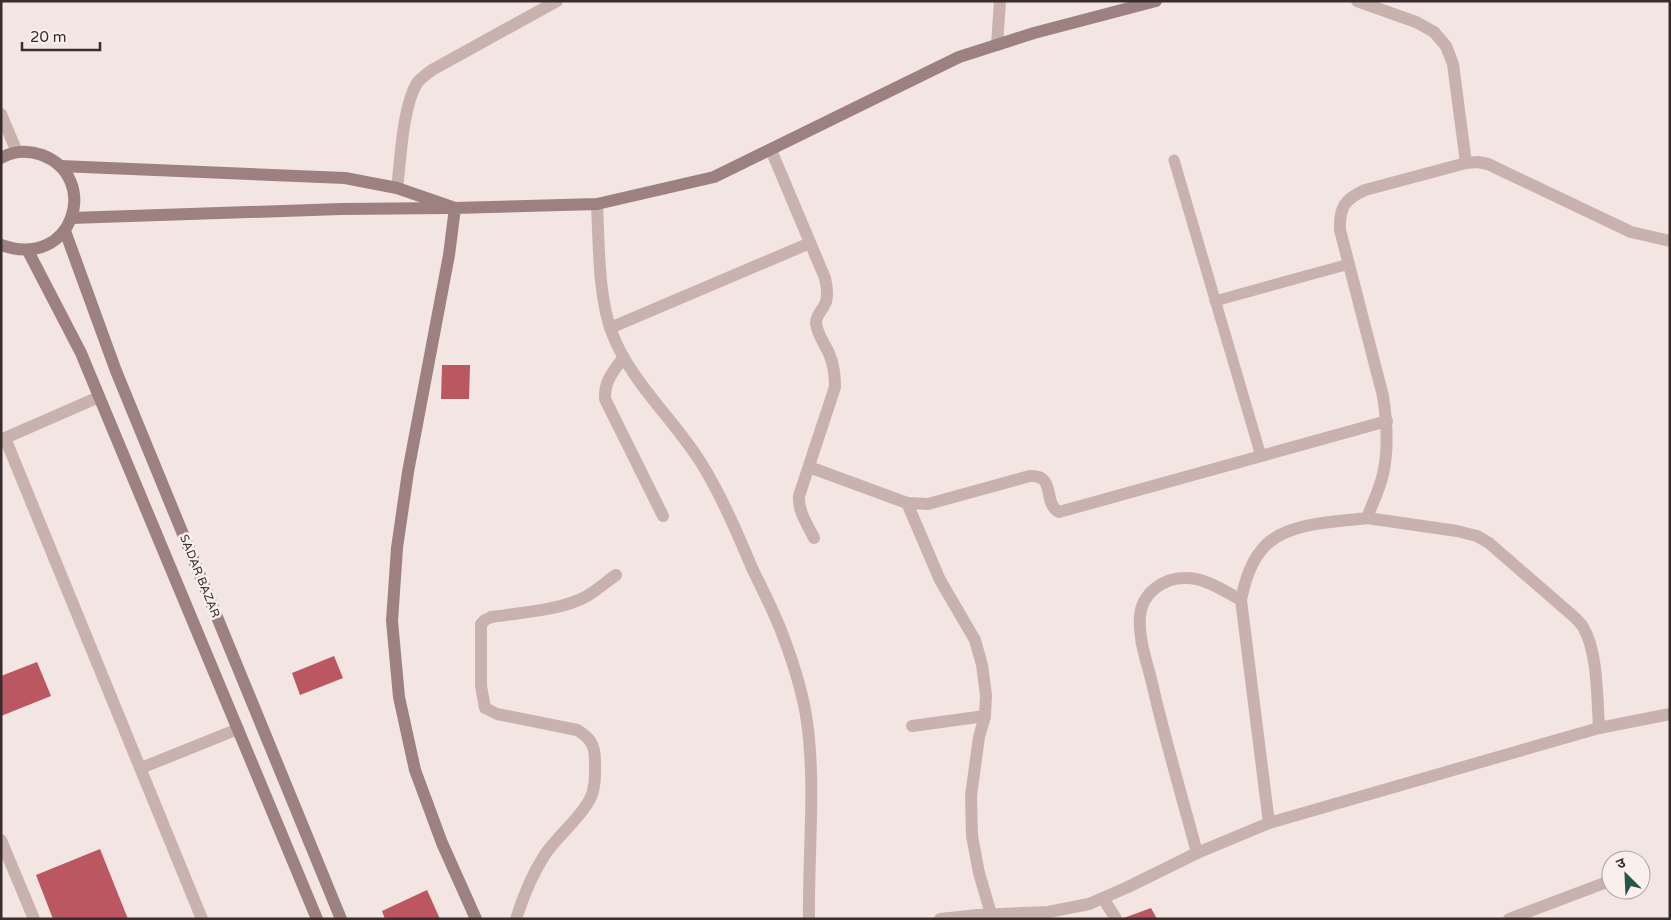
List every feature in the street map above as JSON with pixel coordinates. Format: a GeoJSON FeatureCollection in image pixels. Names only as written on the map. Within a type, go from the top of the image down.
{"type":"FeatureCollection","features":[{"type":"Feature","properties":{"kind":"street"},"geometry":{"type":"LineString","coordinates":[[397,188],[406,114],[410,96],[419,81],[432,70],[558,1]]}},
{"type":"Feature","properties":{"kind":"street"},"geometry":{"type":"LineString","coordinates":[[997,44],[1000,1]]}},
{"type":"Feature","properties":{"kind":"street"},"geometry":{"type":"LineString","coordinates":[[71,218],[341,209],[597,204],[714,177],[959,57],[1034,33],[1141,3],[1156,1]]}},
{"type":"Feature","properties":{"kind":"street"},"geometry":{"type":"LineString","coordinates":[[1357,1],[1416,22],[1434,32],[1446,46],[1453,64],[1466,163]]}},
{"type":"Feature","properties":{"kind":"street"},"geometry":{"type":"LineString","coordinates":[[1,114],[17,152]]}},
{"type":"Feature","properties":{"kind":"street"},"geometry":{"type":"LineString","coordinates":[[771,150],[826,278],[826,303],[819,312],[816,321],[835,371],[835,386],[798,503],[814,538]]}},
{"type":"Feature","properties":{"kind":"street"},"geometry":{"type":"LineString","coordinates":[[1,158],[17,152],[35,152],[48,157],[60,166],[68,177],[73,190],[74,204],[71,218],[64,231],[55,241],[28,251],[14,250],[1,245]]}},
{"type":"Feature","properties":{"kind":"street"},"geometry":{"type":"LineString","coordinates":[[1367,518],[1383,476],[1387,451],[1387,421],[1383,396],[1340,230],[1340,217],[1343,206],[1353,196],[1365,190],[1466,163],[1478,162],[1488,164],[1631,232],[1670,242]]}},
{"type":"Feature","properties":{"kind":"street"},"geometry":{"type":"LineString","coordinates":[[60,166],[344,178],[397,188],[455,208]]}},
{"type":"Feature","properties":{"kind":"street"},"geometry":{"type":"LineString","coordinates":[[597,204],[603,302],[610,328],[623,358],[672,421],[703,466],[730,517],[782,632],[796,673],[807,722],[812,782],[808,873],[809,919]]}},
{"type":"Feature","properties":{"kind":"street"},"geometry":{"type":"LineString","coordinates":[[455,208],[449,255],[408,472],[397,548],[392,621],[399,697],[415,770],[442,843],[476,919]]}},
{"type":"Feature","properties":{"kind":"street","name":"SADAR BAZAR"},"geometry":{"type":"LineString","coordinates":[[64,231],[116,371],[341,919]]}},
{"type":"Feature","properties":{"kind":"street"},"geometry":{"type":"LineString","coordinates":[[610,328],[810,243]]}},
{"type":"Feature","properties":{"kind":"street"},"geometry":{"type":"LineString","coordinates":[[28,251],[80,353],[100,397],[317,919]]}},
{"type":"Feature","properties":{"kind":"street"},"geometry":{"type":"LineString","coordinates":[[623,358],[608,378],[605,388],[605,399],[663,516]]}},
{"type":"Feature","properties":{"kind":"street"},"geometry":{"type":"LineString","coordinates":[[100,397],[5,438],[202,919]]}},
{"type":"Feature","properties":{"kind":"street"},"geometry":{"type":"LineString","coordinates":[[809,467],[908,503],[928,504],[1030,476],[1037,476],[1046,482],[1053,507],[1059,512],[1387,421]]}},
{"type":"Feature","properties":{"kind":"street"},"geometry":{"type":"LineString","coordinates":[[908,503],[940,580],[975,640],[982,665],[986,695],[985,716],[979,737],[971,796],[972,828],[979,873],[991,914]]}},
{"type":"Feature","properties":{"kind":"street"},"geometry":{"type":"LineString","coordinates":[[1269,823],[1241,600],[1245,580],[1254,561],[1267,544],[1285,533],[1308,525],[1367,518],[1477,536],[1489,543],[1582,625],[1593,655],[1599,728]]}},
{"type":"Feature","properties":{"kind":"street"},"geometry":{"type":"LineString","coordinates":[[516,919],[526,889],[545,855],[590,798],[595,778],[595,754],[592,742],[586,735],[577,730],[497,714],[485,708],[481,686],[480,624],[491,617],[574,602],[587,596],[616,575]]}},
{"type":"Feature","properties":{"kind":"street"},"geometry":{"type":"LineString","coordinates":[[1197,853],[1162,727],[1141,638],[1140,615],[1146,599],[1156,586],[1170,580],[1185,578],[1200,580],[1241,600]]}},
{"type":"Feature","properties":{"kind":"street"},"geometry":{"type":"LineString","coordinates":[[940,919],[978,917],[991,914],[1048,912],[1090,904],[1197,853],[1269,823],[1599,728],[1670,714]]}},
{"type":"Feature","properties":{"kind":"street"},"geometry":{"type":"LineString","coordinates":[[912,726],[985,716]]}},
{"type":"Feature","properties":{"kind":"street"},"geometry":{"type":"LineString","coordinates":[[141,768],[238,729]]}},
{"type":"Feature","properties":{"kind":"street"},"geometry":{"type":"LineString","coordinates":[[1,840],[34,919]]}},
{"type":"Feature","properties":{"kind":"street"},"geometry":{"type":"LineString","coordinates":[[1510,919],[1601,884]]}},
{"type":"Feature","properties":{"kind":"street"},"geometry":{"type":"LineString","coordinates":[[1103,898],[1116,919]]}},
{"type":"Feature","properties":{"kind":"lane"},"geometry":{"type":"LineString","coordinates":[[1174,160],[1261,456]]}},
{"type":"Feature","properties":{"kind":"lane"},"geometry":{"type":"LineString","coordinates":[[1215,301],[1349,264]]}},
{"type":"Feature","properties":{"kind":"building"},"geometry":{"type":"Polygon","coordinates":[[[442,365],[470,365],[469,399],[441,399],[442,365]]]}},
{"type":"Feature","properties":{"kind":"building"},"geometry":{"type":"Polygon","coordinates":[[[334,656],[343,678],[300,695],[292,673],[334,656]]]}},
{"type":"Feature","properties":{"kind":"building"},"geometry":{"type":"Polygon","coordinates":[[[37,662],[51,696],[1,716],[1,676],[37,662]]]}},
{"type":"Feature","properties":{"kind":"building"},"geometry":{"type":"Polygon","coordinates":[[[100,849],[128,919],[53,919],[36,875],[100,849]]]}},
{"type":"Feature","properties":{"kind":"building"},"geometry":{"type":"Polygon","coordinates":[[[427,890],[440,919],[385,919],[382,911],[427,890]]]}},
{"type":"Feature","properties":{"kind":"building"},"geometry":{"type":"Polygon","coordinates":[[[1151,908],[1157,919],[1121,919],[1151,908]]]}}]}
